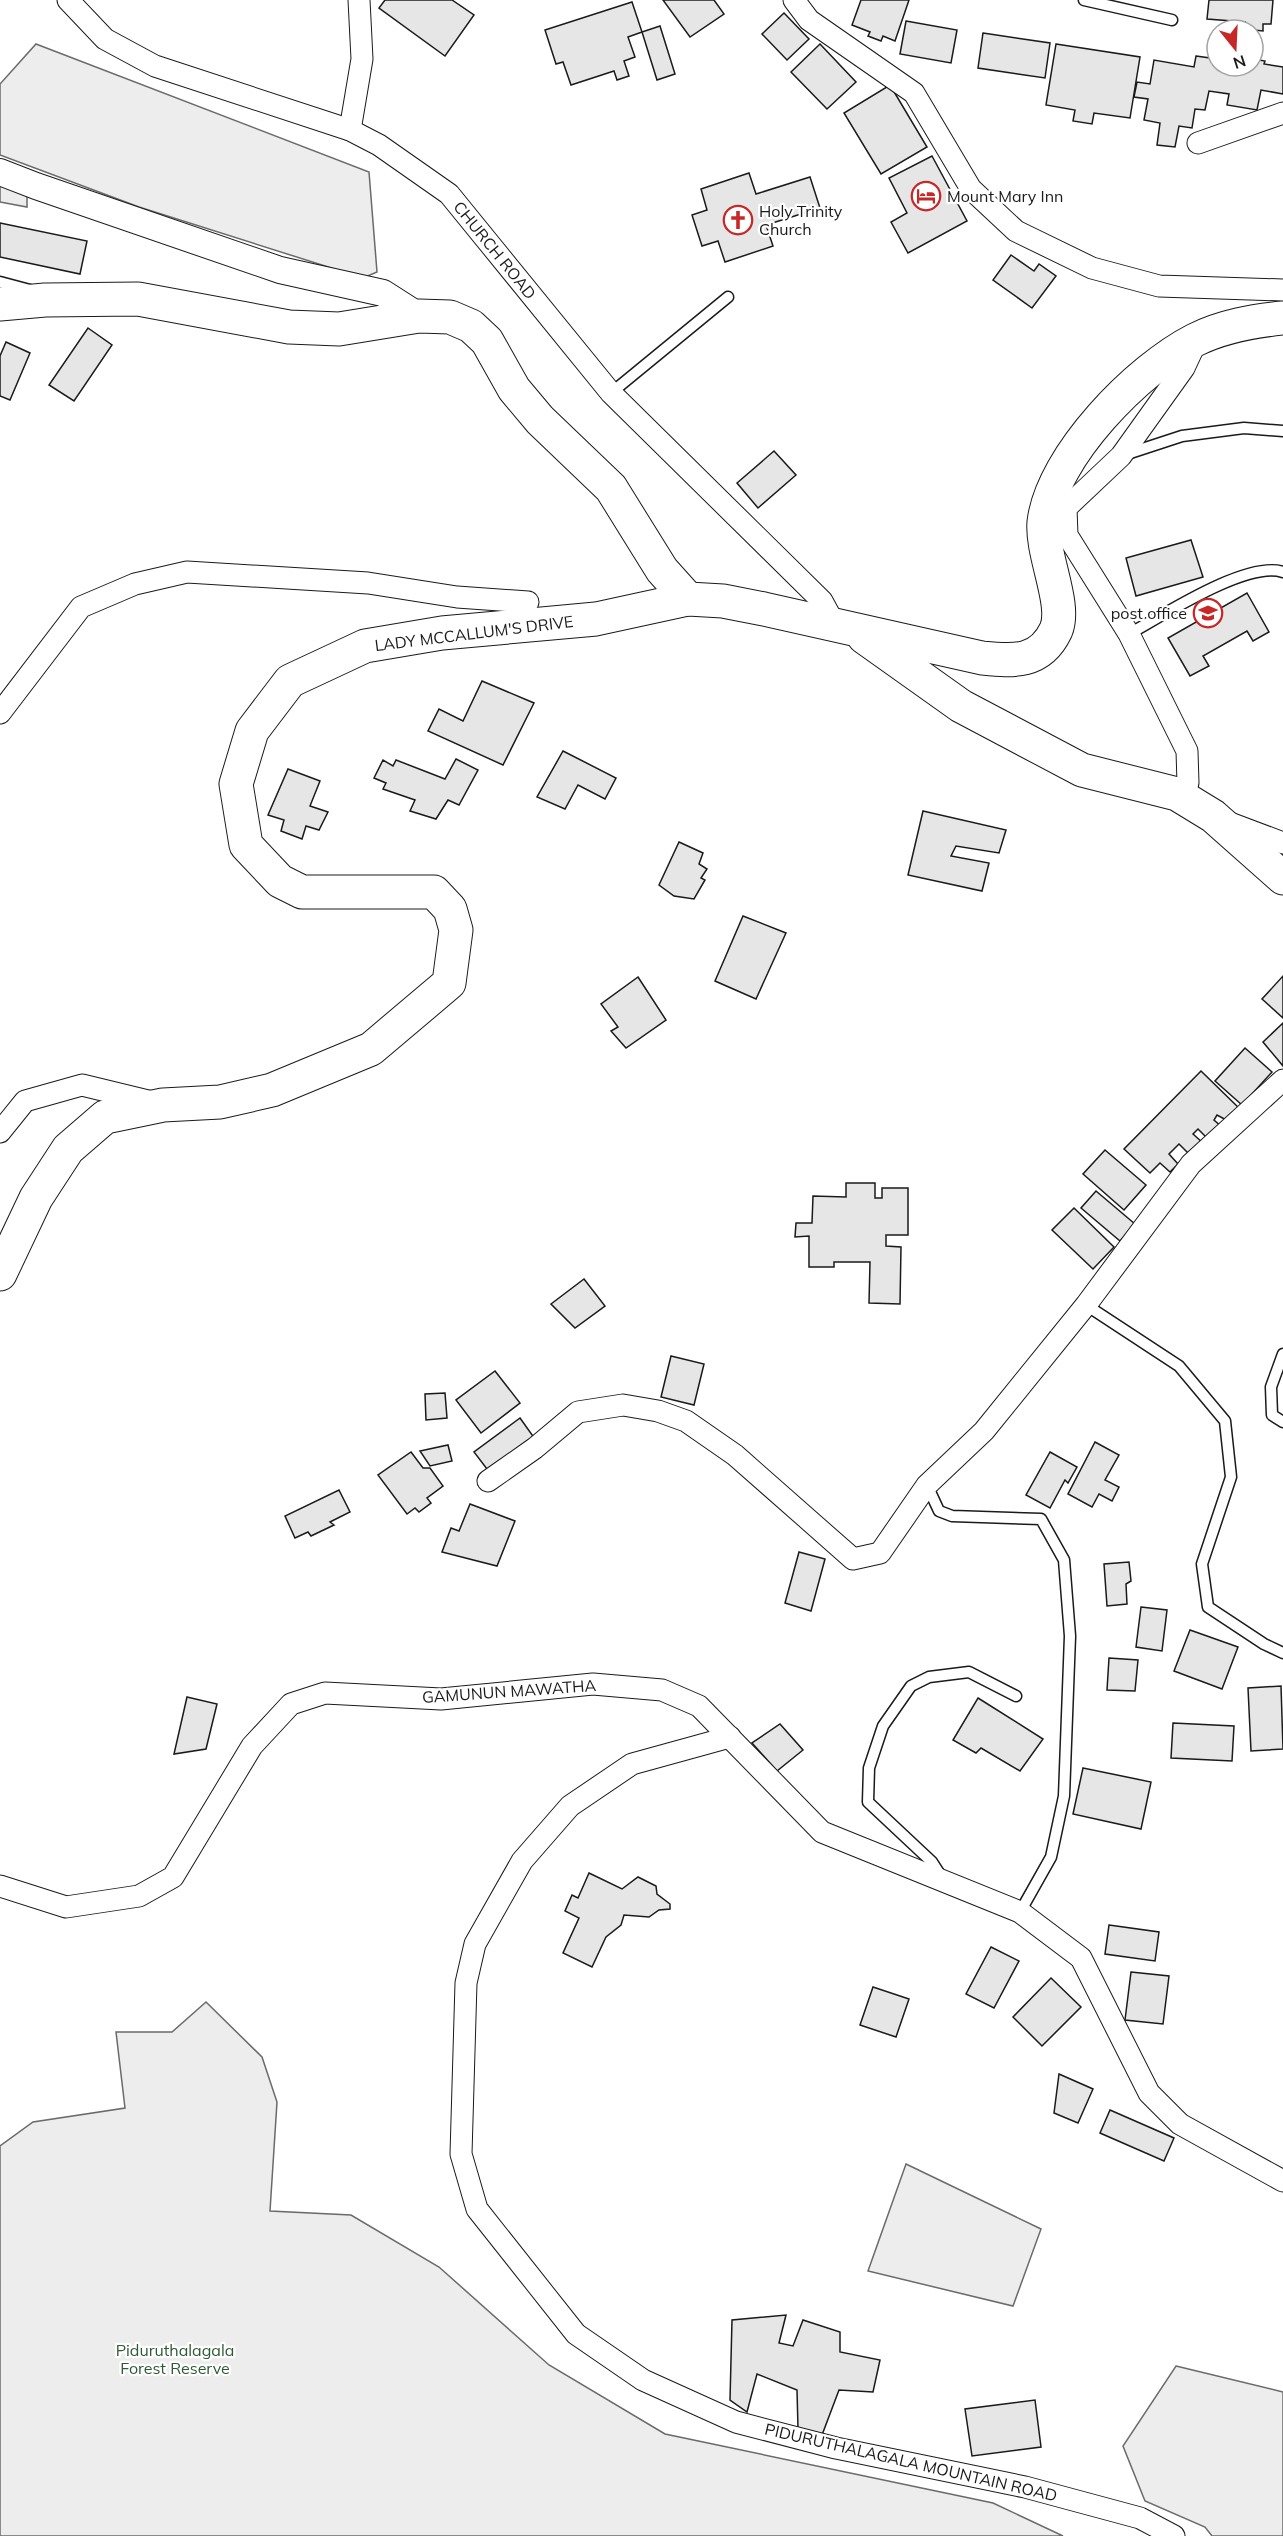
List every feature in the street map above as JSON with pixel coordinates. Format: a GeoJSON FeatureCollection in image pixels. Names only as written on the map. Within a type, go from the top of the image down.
{"type":"FeatureCollection","features":[{"type":"Feature","properties":{"kind":"main road"},"geometry":{"type":"LineString","coordinates":[[0,304],[45,300],[138,299],[289,327],[339,329],[419,316],[450,317],[471,326],[486,341],[514,389],[540,420],[611,488],[662,570],[688,599]]}},
{"type":"Feature","properties":{"kind":"main road"},"geometry":{"type":"LineString","coordinates":[[842,626],[1000,660],[1026,659],[1040,650],[1054,633],[1058,616],[1058,603],[1044,542],[1044,521],[1058,479],[1070,457],[1124,395],[1173,352],[1197,339],[1242,324],[1283,318]]}},
{"type":"Feature","properties":{"kind":"main road"},"geometry":{"type":"LineString","coordinates":[[639,610],[652,582],[653,554]]}},
{"type":"Feature","properties":{"kind":"main road","name":"LADY MCCALLUM'S DRIVE"},"geometry":{"type":"LineString","coordinates":[[0,1274],[36,1198],[68,1149],[105,1117],[163,1105],[220,1102],[272,1090],[371,1049],[449,983],[456,930],[450,909],[434,892],[302,892],[280,881],[246,845],[236,784],[252,731],[290,681],[364,646],[442,633],[596,619],[688,599],[723,601],[842,626],[961,706],[1082,770],[1177,794],[1213,816],[1283,878]]}},
{"type":"Feature","properties":{"kind":"street","name":"CHURCH ROAD"},"geometry":{"type":"LineString","coordinates":[[69,0],[105,39],[155,66],[350,130],[379,145],[449,194],[611,393],[822,601],[842,626]]}},
{"type":"Feature","properties":{"kind":"street"},"geometry":{"type":"LineString","coordinates":[[350,130],[362,59],[359,0]]}},
{"type":"Feature","properties":{"kind":"street"},"geometry":{"type":"LineString","coordinates":[[794,0],[809,20],[914,93],[971,189],[1016,231],[1092,268],[1159,286],[1283,290]]}},
{"type":"Feature","properties":{"kind":"street"},"geometry":{"type":"LineString","coordinates":[[1198,143],[1283,113]]}},
{"type":"Feature","properties":{"kind":"street"},"geometry":{"type":"LineString","coordinates":[[0,172],[280,270],[382,293],[419,316]]}},
{"type":"Feature","properties":{"kind":"street"},"geometry":{"type":"LineString","coordinates":[[1177,794],[1188,783],[1187,751],[1129,634],[1067,535],[1066,508],[1121,456],[1184,368],[1197,339]]}},
{"type":"Feature","properties":{"kind":"street"},"geometry":{"type":"LineString","coordinates":[[0,713],[81,607],[135,584],[188,572],[368,584],[457,597],[528,602]]}},
{"type":"Feature","properties":{"kind":"street"},"geometry":{"type":"LineString","coordinates":[[1213,816],[1283,843]]}},
{"type":"Feature","properties":{"kind":"street"},"geometry":{"type":"LineString","coordinates":[[488,1481],[535,1448],[578,1412],[623,1405],[658,1411],[686,1420],[735,1455],[853,1559],[880,1553],[927,1485],[984,1431],[1086,1305],[1191,1164],[1283,1080]]}},
{"type":"Feature","properties":{"kind":"street"},"geometry":{"type":"LineString","coordinates":[[0,1132],[26,1101],[82,1085],[163,1105]]}},
{"type":"Feature","properties":{"kind":"street","name":"GAMUNUN MAWATHA"},"geometry":{"type":"LineString","coordinates":[[0,1886],[66,1908],[139,1896],[172,1877],[252,1746],[291,1704],[325,1693],[441,1699],[593,1684],[662,1690],[699,1706],[822,1832],[1020,1912],[1081,1958],[1149,2093],[1180,2124],[1283,2181]]}},
{"type":"Feature","properties":{"kind":"street","name":"PIDURUTHALAGALA MOUNTAIN ROAD"},"geometry":{"type":"LineString","coordinates":[[730,1737],[632,1764],[570,1806],[522,1861],[475,1944],[466,1983],[461,2154],[477,2209],[576,2334],[643,2380],[736,2421],[836,2448],[1025,2487],[1140,2518],[1174,2536]]}},
{"type":"Feature","properties":{"kind":"lane"},"geometry":{"type":"LineString","coordinates":[[1084,0],[1172,20]]}},
{"type":"Feature","properties":{"kind":"lane"},"geometry":{"type":"LineString","coordinates":[[0,282],[25,287],[45,300]]}},
{"type":"Feature","properties":{"kind":"lane"},"geometry":{"type":"LineString","coordinates":[[611,393],[728,297]]}},
{"type":"Feature","properties":{"kind":"lane"},"geometry":{"type":"LineString","coordinates":[[1121,456],[1182,436],[1244,428],[1283,432]]}},
{"type":"Feature","properties":{"kind":"lane"},"geometry":{"type":"LineString","coordinates":[[1129,634],[1225,582],[1261,570],[1283,572]]}},
{"type":"Feature","properties":{"kind":"lane"},"geometry":{"type":"LineString","coordinates":[[1086,1305],[1179,1366],[1225,1421],[1231,1476],[1202,1564],[1208,1607],[1264,1644],[1283,1653]]}},
{"type":"Feature","properties":{"kind":"lane"},"geometry":{"type":"LineString","coordinates":[[1283,1354],[1270,1387],[1272,1415],[1283,1422]]}},
{"type":"Feature","properties":{"kind":"lane"},"geometry":{"type":"LineString","coordinates":[[927,1485],[939,1511],[952,1516],[1041,1519],[1064,1560],[1070,1636],[1064,1796],[1051,1857],[1020,1912]]}},
{"type":"Feature","properties":{"kind":"lane"},"geometry":{"type":"LineString","coordinates":[[945,1881],[932,1862],[868,1802],[868,1768],[883,1726],[911,1686],[929,1677],[969,1672],[1016,1696]]}},
{"type":"Feature","properties":{"kind":"shaded area"},"geometry":{"type":"Polygon","coordinates":[[[36,44],[369,172],[377,272],[363,278],[139,207],[0,155],[0,84],[36,44]]]}},
{"type":"Feature","properties":{"kind":"shaded area"},"geometry":{"type":"Polygon","coordinates":[[[0,181],[27,191],[27,207],[0,202],[0,181]]]}},
{"type":"Feature","properties":{"kind":"shaded area","name":"Piduruthalagala Forest Reserve"},"geometry":{"type":"Polygon","coordinates":[[[206,2002],[262,2057],[277,2102],[270,2211],[351,2215],[439,2267],[549,2365],[665,2434],[993,2503],[1063,2536],[0,2536],[0,2146],[33,2122],[125,2108],[116,2032],[172,2032],[206,2002]]]}},
{"type":"Feature","properties":{"kind":"shaded area"},"geometry":{"type":"Polygon","coordinates":[[[906,2164],[1041,2229],[1013,2306],[868,2271],[906,2164]]]}},
{"type":"Feature","properties":{"kind":"shaded area"},"geometry":{"type":"Polygon","coordinates":[[[1176,2366],[1283,2392],[1283,2536],[1212,2536],[1205,2527],[1145,2501],[1123,2446],[1176,2366]]]}},
{"type":"Feature","properties":{"kind":"building"},"geometry":{"type":"Polygon","coordinates":[[[385,0],[452,0],[474,15],[445,56],[379,8],[385,0]]]}},
{"type":"Feature","properties":{"kind":"building"},"geometry":{"type":"Polygon","coordinates":[[[663,0],[714,0],[724,14],[690,37],[663,0]]]}},
{"type":"Feature","properties":{"kind":"building"},"geometry":{"type":"Polygon","coordinates":[[[861,0],[909,0],[895,41],[883,36],[881,41],[868,36],[870,32],[852,25],[861,0]]]}},
{"type":"Feature","properties":{"kind":"building"},"geometry":{"type":"Polygon","coordinates":[[[1209,0],[1273,0],[1271,24],[1265,24],[1265,18],[1207,18],[1209,0]]]}},
{"type":"Feature","properties":{"kind":"building"},"geometry":{"type":"Polygon","coordinates":[[[632,2],[642,32],[628,37],[635,57],[624,61],[629,76],[617,80],[614,71],[571,85],[563,62],[556,64],[545,30],[632,2]]]}},
{"type":"Feature","properties":{"kind":"building"},"geometry":{"type":"Polygon","coordinates":[[[784,13],[809,39],[787,60],[762,34],[784,13]]]}},
{"type":"Feature","properties":{"kind":"building"},"geometry":{"type":"Polygon","coordinates":[[[906,21],[957,30],[951,63],[900,54],[906,21]]]}},
{"type":"Feature","properties":{"kind":"building"},"geometry":{"type":"Polygon","coordinates":[[[660,26],[675,74],[657,80],[642,32],[660,26]]]}},
{"type":"Feature","properties":{"kind":"building"},"geometry":{"type":"Polygon","coordinates":[[[983,33],[1050,43],[1045,78],[978,68],[983,33]]]}},
{"type":"Feature","properties":{"kind":"building"},"geometry":{"type":"Polygon","coordinates":[[[820,44],[856,82],[827,109],[791,72],[820,44]]]}},
{"type":"Feature","properties":{"kind":"building"},"geometry":{"type":"Polygon","coordinates":[[[1056,44],[1140,57],[1130,118],[1094,113],[1092,124],[1073,121],[1075,110],[1046,105],[1056,44]]]}},
{"type":"Feature","properties":{"kind":"building"},"geometry":{"type":"Polygon","coordinates":[[[1196,56],[1205,57],[1205,78],[1265,78],[1265,64],[1283,67],[1283,94],[1261,90],[1257,110],[1227,105],[1229,94],[1209,91],[1205,110],[1195,109],[1192,128],[1179,126],[1175,147],[1157,145],[1160,123],[1144,120],[1148,99],[1134,97],[1137,82],[1150,84],[1154,60],[1194,67],[1196,56]]]}},
{"type":"Feature","properties":{"kind":"building"},"geometry":{"type":"Polygon","coordinates":[[[890,85],[927,147],[881,174],[844,113],[890,85]]]}},
{"type":"Feature","properties":{"kind":"building","name":"Mount Mary Inn"},"geometry":{"type":"Polygon","coordinates":[[[932,156],[967,221],[908,253],[891,222],[907,213],[889,178],[932,156]]]}},
{"type":"Feature","properties":{"kind":"building","name":"Holy Trinity Church"},"geometry":{"type":"Polygon","coordinates":[[[749,173],[756,194],[810,177],[820,208],[766,225],[773,246],[725,262],[718,241],[702,246],[692,215],[707,210],[701,189],[749,173]]]}},
{"type":"Feature","properties":{"kind":"building"},"geometry":{"type":"Polygon","coordinates":[[[0,223],[87,241],[80,274],[0,257],[0,223]]]}},
{"type":"Feature","properties":{"kind":"building"},"geometry":{"type":"Polygon","coordinates":[[[1011,255],[1034,271],[1039,264],[1056,276],[1032,308],[993,280],[1011,255]]]}},
{"type":"Feature","properties":{"kind":"building"},"geometry":{"type":"Polygon","coordinates":[[[88,328],[112,345],[74,401],[49,385],[88,328]]]}},
{"type":"Feature","properties":{"kind":"building"},"geometry":{"type":"Polygon","coordinates":[[[6,342],[30,353],[10,400],[0,396],[0,356],[6,342]]]}},
{"type":"Feature","properties":{"kind":"building"},"geometry":{"type":"Polygon","coordinates":[[[774,451],[796,475],[758,508],[737,483],[774,451]]]}},
{"type":"Feature","properties":{"kind":"building"},"geometry":{"type":"Polygon","coordinates":[[[1191,540],[1203,577],[1136,596],[1126,558],[1191,540]]]}},
{"type":"Feature","properties":{"kind":"building"},"geometry":{"type":"Polygon","coordinates":[[[1247,593],[1269,632],[1253,641],[1247,631],[1203,656],[1209,666],[1190,676],[1168,638],[1247,593]]]}},
{"type":"Feature","properties":{"kind":"building"},"geometry":{"type":"Polygon","coordinates":[[[482,681],[534,703],[503,765],[428,731],[439,709],[463,721],[482,681]]]}},
{"type":"Feature","properties":{"kind":"building"},"geometry":{"type":"Polygon","coordinates":[[[563,751],[616,778],[605,799],[578,785],[565,809],[537,797],[563,751]]]}},
{"type":"Feature","properties":{"kind":"building"},"geometry":{"type":"Polygon","coordinates":[[[456,759],[478,770],[459,805],[448,800],[436,819],[410,811],[415,800],[383,789],[386,783],[374,778],[383,760],[393,766],[396,760],[445,779],[456,759]]]}},
{"type":"Feature","properties":{"kind":"building"},"geometry":{"type":"Polygon","coordinates":[[[288,769],[320,781],[310,806],[328,812],[319,830],[306,826],[302,839],[281,831],[284,820],[268,815],[288,769]]]}},
{"type":"Feature","properties":{"kind":"building"},"geometry":{"type":"Polygon","coordinates":[[[923,811],[1006,830],[999,853],[956,846],[951,856],[989,863],[982,891],[908,875],[923,811]]]}},
{"type":"Feature","properties":{"kind":"building"},"geometry":{"type":"Polygon","coordinates":[[[679,842],[703,853],[699,864],[707,869],[701,878],[705,880],[694,899],[674,896],[659,885],[679,842]]]}},
{"type":"Feature","properties":{"kind":"building"},"geometry":{"type":"Polygon","coordinates":[[[743,916],[786,933],[756,999],[715,981],[743,916]]]}},
{"type":"Feature","properties":{"kind":"building"},"geometry":{"type":"Polygon","coordinates":[[[1283,976],[1283,1018],[1262,999],[1283,976]]]}},
{"type":"Feature","properties":{"kind":"building"},"geometry":{"type":"Polygon","coordinates":[[[638,977],[666,1020],[626,1048],[611,1031],[618,1027],[601,1004],[638,977]]]}},
{"type":"Feature","properties":{"kind":"building"},"geometry":{"type":"Polygon","coordinates":[[[1283,1023],[1283,1066],[1263,1042],[1283,1023]]]}},
{"type":"Feature","properties":{"kind":"building"},"geometry":{"type":"Polygon","coordinates":[[[1245,1048],[1272,1072],[1242,1105],[1215,1081],[1245,1048]]]}},
{"type":"Feature","properties":{"kind":"building"},"geometry":{"type":"Polygon","coordinates":[[[1201,1071],[1241,1110],[1230,1122],[1217,1115],[1214,1120],[1222,1127],[1209,1140],[1198,1129],[1193,1134],[1203,1143],[1191,1156],[1179,1144],[1169,1154],[1178,1164],[1170,1172],[1160,1163],[1150,1173],[1124,1149],[1201,1071]]]}},
{"type":"Feature","properties":{"kind":"building"},"geometry":{"type":"Polygon","coordinates":[[[1105,1150],[1146,1185],[1124,1210],[1083,1174],[1105,1150]]]}},
{"type":"Feature","properties":{"kind":"building"},"geometry":{"type":"Polygon","coordinates":[[[846,1183],[875,1183],[875,1198],[882,1198],[882,1188],[908,1188],[908,1235],[886,1235],[886,1246],[901,1247],[900,1304],[869,1303],[870,1262],[834,1262],[834,1267],[809,1267],[809,1236],[795,1237],[796,1223],[812,1223],[813,1196],[846,1197],[846,1183]]]}},
{"type":"Feature","properties":{"kind":"building"},"geometry":{"type":"Polygon","coordinates":[[[1096,1191],[1135,1224],[1120,1241],[1081,1208],[1096,1191]]]}},
{"type":"Feature","properties":{"kind":"building"},"geometry":{"type":"Polygon","coordinates":[[[1074,1208],[1114,1247],[1093,1269],[1052,1230],[1074,1208]]]}},
{"type":"Feature","properties":{"kind":"building"},"geometry":{"type":"Polygon","coordinates":[[[584,1279],[605,1306],[575,1328],[551,1304],[584,1279]]]}},
{"type":"Feature","properties":{"kind":"building"},"geometry":{"type":"Polygon","coordinates":[[[671,1356],[704,1364],[694,1405],[661,1397],[671,1356]]]}},
{"type":"Feature","properties":{"kind":"building"},"geometry":{"type":"Polygon","coordinates":[[[495,1371],[520,1403],[481,1433],[456,1400],[495,1371]]]}},
{"type":"Feature","properties":{"kind":"building"},"geometry":{"type":"Polygon","coordinates":[[[445,1393],[447,1418],[426,1420],[425,1394],[445,1393]]]}},
{"type":"Feature","properties":{"kind":"building"},"geometry":{"type":"Polygon","coordinates":[[[520,1418],[535,1439],[490,1473],[474,1452],[520,1418]]]}},
{"type":"Feature","properties":{"kind":"building"},"geometry":{"type":"Polygon","coordinates":[[[1095,1442],[1119,1455],[1105,1480],[1119,1487],[1112,1501],[1099,1494],[1092,1507],[1068,1494],[1095,1442]]]}},
{"type":"Feature","properties":{"kind":"building"},"geometry":{"type":"Polygon","coordinates":[[[448,1445],[452,1461],[430,1466],[420,1451],[448,1445]]]}},
{"type":"Feature","properties":{"kind":"building"},"geometry":{"type":"Polygon","coordinates":[[[411,1452],[423,1468],[430,1468],[443,1486],[427,1498],[431,1503],[419,1512],[415,1508],[407,1514],[378,1475],[411,1452]]]}},
{"type":"Feature","properties":{"kind":"building"},"geometry":{"type":"Polygon","coordinates":[[[1050,1452],[1077,1467],[1068,1483],[1065,1480],[1050,1508],[1026,1495],[1050,1452]]]}},
{"type":"Feature","properties":{"kind":"building"},"geometry":{"type":"Polygon","coordinates":[[[339,1490],[350,1512],[330,1522],[334,1525],[311,1536],[308,1532],[295,1538],[285,1516],[339,1490]]]}},
{"type":"Feature","properties":{"kind":"building"},"geometry":{"type":"Polygon","coordinates":[[[470,1504],[515,1521],[497,1566],[442,1552],[451,1528],[459,1531],[470,1504]]]}},
{"type":"Feature","properties":{"kind":"building"},"geometry":{"type":"Polygon","coordinates":[[[799,1552],[825,1559],[811,1611],[785,1603],[799,1552]]]}},
{"type":"Feature","properties":{"kind":"building"},"geometry":{"type":"Polygon","coordinates":[[[1129,1562],[1131,1581],[1126,1584],[1127,1604],[1107,1606],[1104,1564],[1129,1562]]]}},
{"type":"Feature","properties":{"kind":"building"},"geometry":{"type":"Polygon","coordinates":[[[1141,1607],[1167,1610],[1162,1651],[1136,1647],[1141,1607]]]}},
{"type":"Feature","properties":{"kind":"building"},"geometry":{"type":"Polygon","coordinates":[[[1190,1630],[1238,1647],[1222,1689],[1174,1671],[1190,1630]]]}},
{"type":"Feature","properties":{"kind":"building"},"geometry":{"type":"Polygon","coordinates":[[[1109,1658],[1138,1660],[1135,1691],[1107,1690],[1109,1658]]]}},
{"type":"Feature","properties":{"kind":"building"},"geometry":{"type":"Polygon","coordinates":[[[1281,1686],[1283,1749],[1251,1751],[1248,1688],[1281,1686]]]}},
{"type":"Feature","properties":{"kind":"building"},"geometry":{"type":"Polygon","coordinates":[[[187,1697],[217,1704],[206,1749],[174,1754],[187,1697]]]}},
{"type":"Feature","properties":{"kind":"building"},"geometry":{"type":"Polygon","coordinates":[[[978,1698],[1043,1739],[1020,1771],[981,1748],[976,1753],[953,1740],[978,1698]]]}},
{"type":"Feature","properties":{"kind":"building"},"geometry":{"type":"Polygon","coordinates":[[[1173,1723],[1234,1726],[1232,1761],[1171,1758],[1173,1723]]]}},
{"type":"Feature","properties":{"kind":"building"},"geometry":{"type":"Polygon","coordinates":[[[780,1724],[803,1750],[777,1771],[752,1743],[780,1724]]]}},
{"type":"Feature","properties":{"kind":"building"},"geometry":{"type":"Polygon","coordinates":[[[1083,1768],[1151,1782],[1141,1829],[1073,1814],[1083,1768]]]}},
{"type":"Feature","properties":{"kind":"building"},"geometry":{"type":"Polygon","coordinates":[[[589,1873],[622,1889],[638,1877],[656,1886],[657,1894],[670,1904],[670,1909],[659,1910],[649,1917],[624,1915],[621,1925],[606,1937],[592,1967],[563,1953],[579,1918],[565,1911],[572,1895],[578,1898],[589,1873]]]}},
{"type":"Feature","properties":{"kind":"building"},"geometry":{"type":"Polygon","coordinates":[[[1109,1925],[1159,1932],[1155,1961],[1105,1954],[1109,1925]]]}},
{"type":"Feature","properties":{"kind":"building"},"geometry":{"type":"Polygon","coordinates":[[[991,1947],[1019,1961],[994,2008],[966,1994],[991,1947]]]}},
{"type":"Feature","properties":{"kind":"building"},"geometry":{"type":"Polygon","coordinates":[[[1131,1972],[1169,1976],[1163,2024],[1125,2020],[1131,1972]]]}},
{"type":"Feature","properties":{"kind":"building"},"geometry":{"type":"Polygon","coordinates":[[[1051,1978],[1081,2007],[1042,2046],[1013,2017],[1051,1978]]]}},
{"type":"Feature","properties":{"kind":"building"},"geometry":{"type":"Polygon","coordinates":[[[873,1987],[909,1999],[896,2037],[860,2025],[873,1987]]]}},
{"type":"Feature","properties":{"kind":"building"},"geometry":{"type":"Polygon","coordinates":[[[1059,2074],[1093,2089],[1078,2123],[1054,2113],[1059,2074]]]}},
{"type":"Feature","properties":{"kind":"building"},"geometry":{"type":"Polygon","coordinates":[[[1110,2110],[1174,2138],[1164,2161],[1100,2133],[1110,2110]]]}},
{"type":"Feature","properties":{"kind":"building"},"geometry":{"type":"Polygon","coordinates":[[[786,2315],[779,2343],[793,2346],[803,2320],[840,2332],[840,2352],[880,2360],[873,2392],[839,2390],[822,2435],[798,2428],[797,2390],[757,2374],[747,2412],[730,2400],[732,2320],[786,2315]]]}},
{"type":"Feature","properties":{"kind":"building"},"geometry":{"type":"Polygon","coordinates":[[[1035,2400],[1041,2447],[972,2456],[965,2409],[1035,2400]]]}},
{"type":"Feature","properties":{"kind":"place","name":"Mount Mary Inn"},"geometry":{"type":"Point","coordinates":[926,196]}},
{"type":"Feature","properties":{"kind":"place","name":"Holy Trinity Church"},"geometry":{"type":"Point","coordinates":[738,220]}},
{"type":"Feature","properties":{"kind":"place","name":"post office"},"geometry":{"type":"Point","coordinates":[1208,613]}}]}
